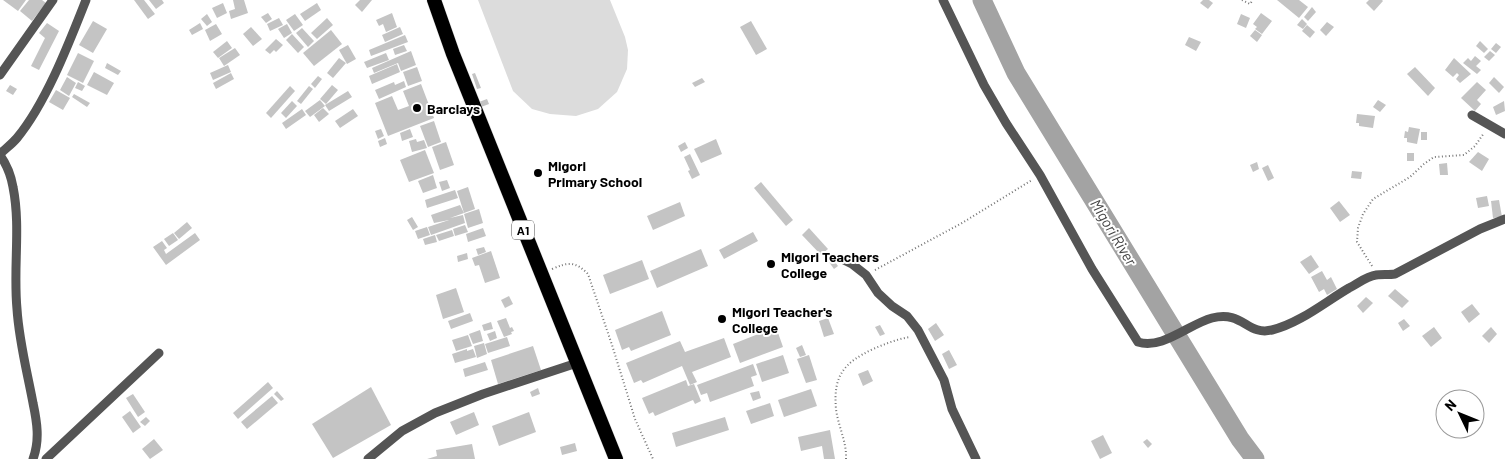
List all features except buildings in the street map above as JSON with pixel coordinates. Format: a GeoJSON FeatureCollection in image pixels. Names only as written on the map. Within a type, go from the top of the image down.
{"type":"FeatureCollection","features":[{"type":"Feature","properties":{"kind":"highway","name":"A1"},"geometry":{"type":"LineString","coordinates":[[434,0],[453,54],[616,459]]}},
{"type":"Feature","properties":{"kind":"street"},"geometry":{"type":"LineString","coordinates":[[0,75],[53,0]]}},
{"type":"Feature","properties":{"kind":"street"},"geometry":{"type":"LineString","coordinates":[[38,459],[33,459],[37,447],[38,434],[16,308],[16,214],[14,187],[10,173],[0,155],[16,138],[42,98],[66,50],[86,0]]}},
{"type":"Feature","properties":{"kind":"street"},"geometry":{"type":"LineString","coordinates":[[943,0],[984,84],[1006,123],[1040,175],[1092,269],[1138,342],[1145,344],[1160,342],[1211,318],[1227,316],[1236,318],[1261,332],[1274,330],[1301,317],[1358,283],[1377,274],[1382,276],[1395,274],[1480,229],[1505,219]]}},
{"type":"Feature","properties":{"kind":"street"},"geometry":{"type":"LineString","coordinates":[[1472,115],[1505,134]]}},
{"type":"Feature","properties":{"kind":"street"},"geometry":{"type":"LineString","coordinates":[[844,260],[866,275],[878,293],[907,316],[924,341],[944,380],[952,409],[976,459]]}},
{"type":"Feature","properties":{"kind":"street"},"geometry":{"type":"LineString","coordinates":[[46,459],[159,353]]}},
{"type":"Feature","properties":{"kind":"street"},"geometry":{"type":"LineString","coordinates":[[368,459],[402,431],[435,413],[483,394],[577,363]]}},
{"type":"Feature","properties":{"kind":"path"},"geometry":{"type":"LineString","coordinates":[[1242,0],[1250,4],[1253,0]]}},
{"type":"Feature","properties":{"kind":"path"},"geometry":{"type":"LineString","coordinates":[[1377,274],[1357,242],[1358,228],[1363,214],[1373,199],[1410,177],[1434,157],[1464,155],[1475,146],[1490,125]]}},
{"type":"Feature","properties":{"kind":"path"},"geometry":{"type":"LineString","coordinates":[[866,275],[962,223],[1040,175]]}},
{"type":"Feature","properties":{"kind":"path"},"geometry":{"type":"LineString","coordinates":[[541,274],[568,264],[581,267],[588,274],[635,419],[653,459]]}},
{"type":"Feature","properties":{"kind":"path"},"geometry":{"type":"LineString","coordinates":[[846,459],[845,446],[836,410],[836,386],[842,372],[851,361],[891,342],[909,336],[924,341]]}},
{"type":"Feature","properties":{"kind":"shaded area"},"geometry":{"type":"Polygon","coordinates":[[[478,0],[610,0],[625,37],[628,50],[627,69],[617,92],[598,109],[576,116],[550,114],[532,109],[513,91],[478,0]]]}},
{"type":"Feature","properties":{"kind":"waterway","name":"Migori River"},"geometry":{"type":"LineString","coordinates":[[982,0],[1016,73],[1240,439],[1255,459]]}},
{"type":"Feature","properties":{"kind":"place","name":"Barclays"},"geometry":{"type":"Point","coordinates":[417,108]}},
{"type":"Feature","properties":{"kind":"place","name":"Migori Primary School"},"geometry":{"type":"Point","coordinates":[538,173]}},
{"type":"Feature","properties":{"kind":"place","name":"Migori Teachers College"},"geometry":{"type":"Point","coordinates":[771,264]}},
{"type":"Feature","properties":{"kind":"place","name":"Migori Teacher's College"},"geometry":{"type":"Point","coordinates":[722,319]}}]}
